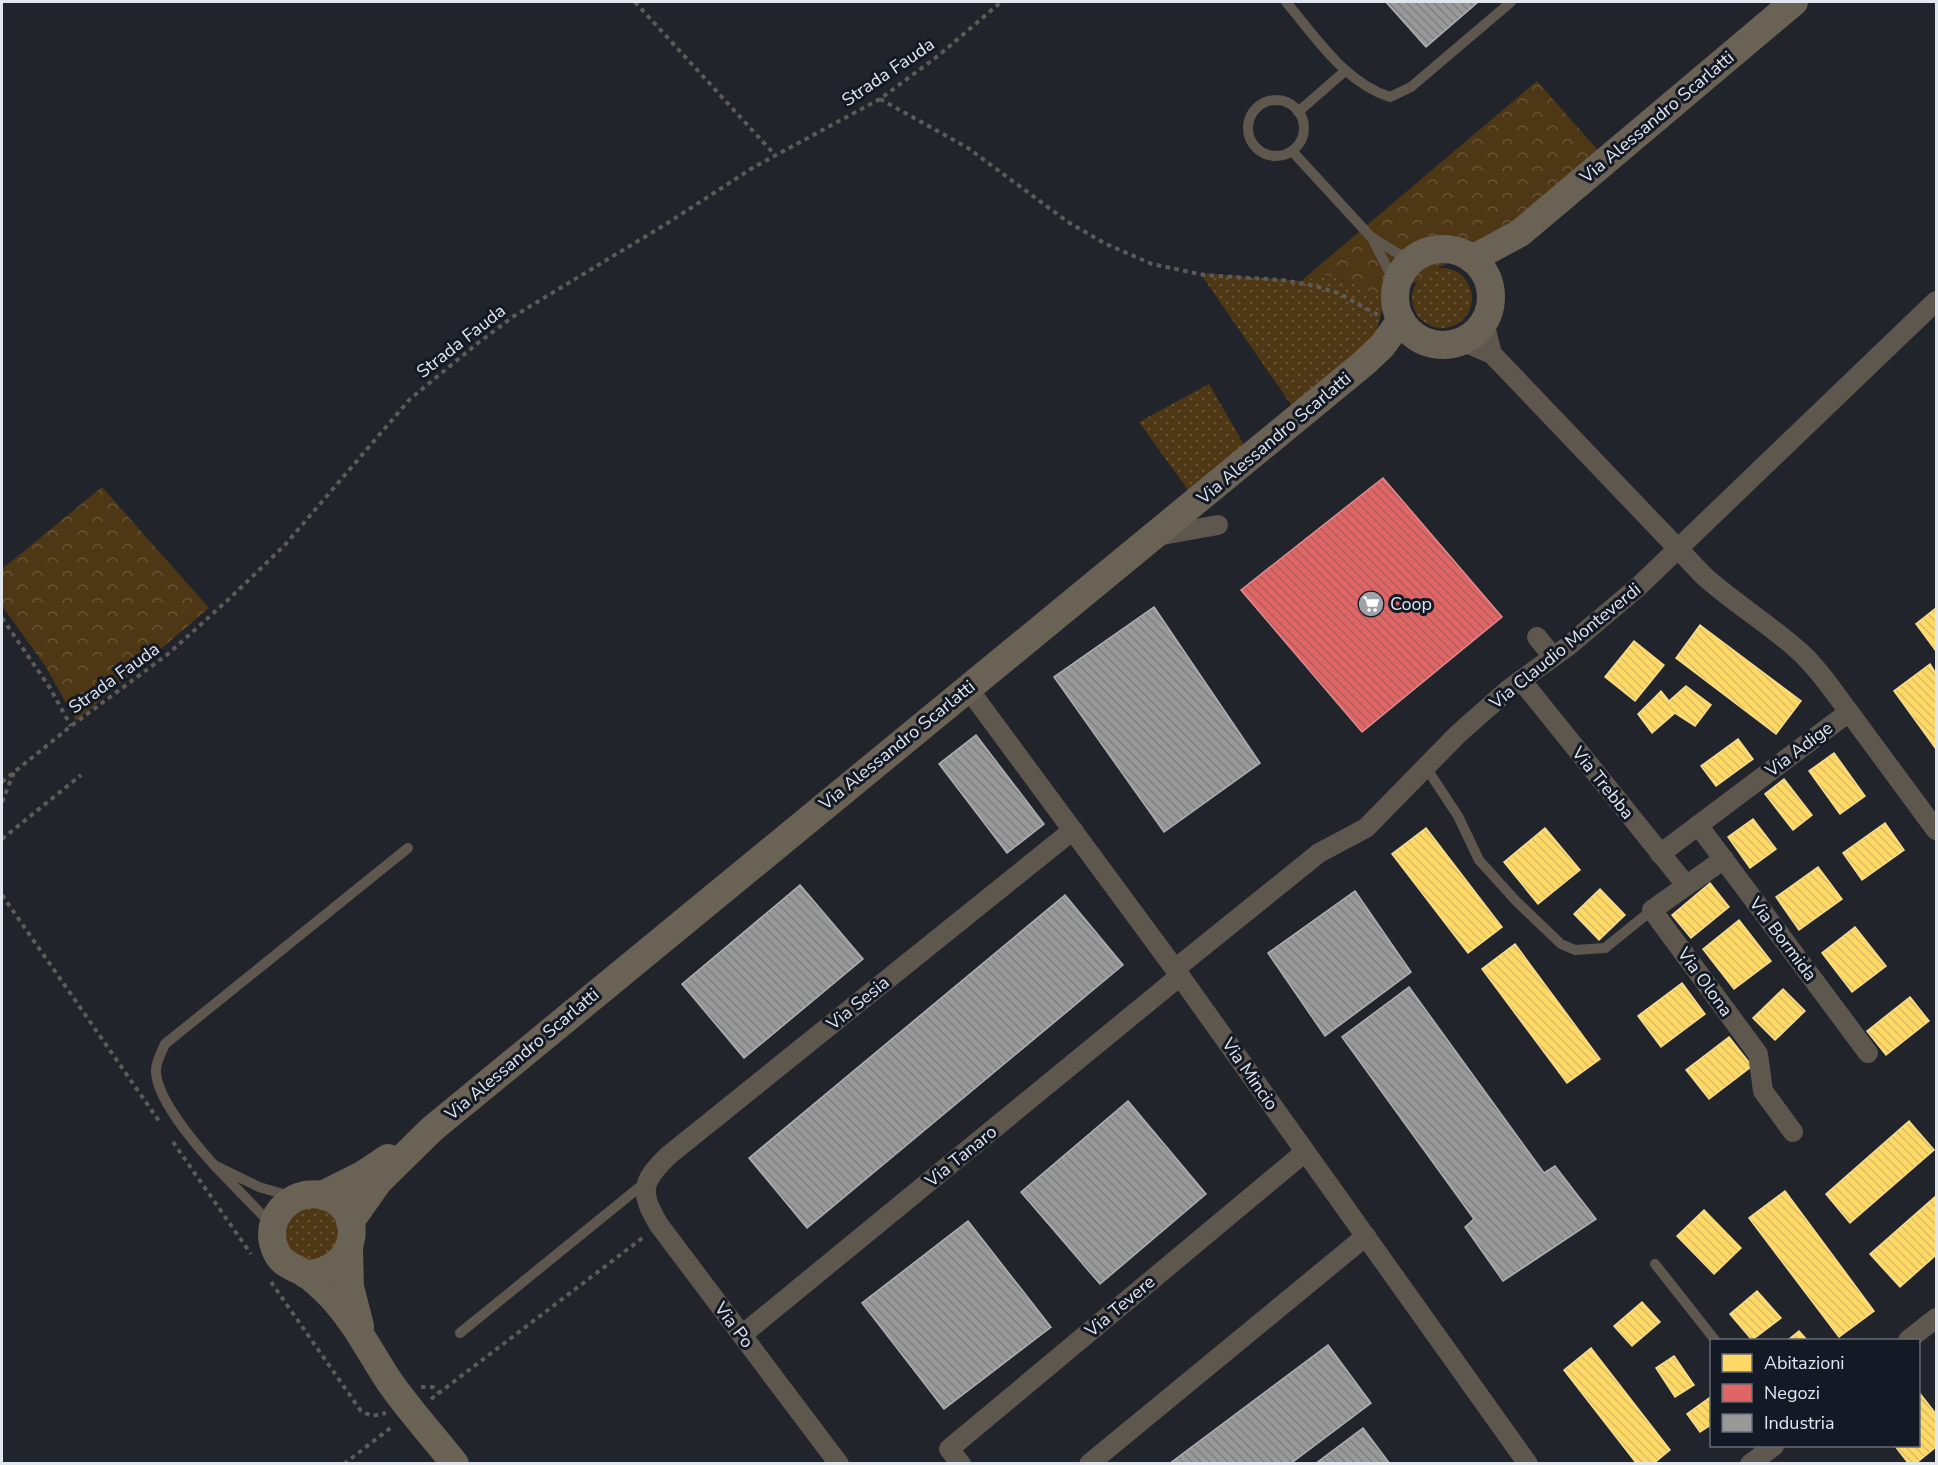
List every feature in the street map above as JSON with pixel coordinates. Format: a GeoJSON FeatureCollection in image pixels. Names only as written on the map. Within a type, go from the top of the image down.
{"type":"FeatureCollection","features":[{"type":"Feature","properties":{"kind":"street","name":"Via Alessandro Scarlatti"},"geometry":{"type":"LineString","coordinates":[[1480,269],[1502,253],[1520,232],[1794,2]]}},
{"type":"Feature","properties":{"kind":"street"},"geometry":{"type":"LineString","coordinates":[[1438,249],[1450,250],[1480,269],[1491,293],[1490,308],[1484,321],[1474,333],[1462,341],[1440,344],[1410,330],[1396,309],[1396,285],[1407,265],[1416,258],[1438,249]]}},
{"type":"Feature","properties":{"kind":"street","name":"Via Claudio Monteverdi"},"geometry":{"type":"LineString","coordinates":[[1178,972],[1319,853],[1366,828],[1458,734],[1521,680],[1553,657],[1638,587],[1936,301]]}},
{"type":"Feature","properties":{"kind":"street"},"geometry":{"type":"LineString","coordinates":[[1484,321],[1492,354],[1549,425],[1733,602],[1798,650],[1822,675],[1848,712]]}},
{"type":"Feature","properties":{"kind":"street","name":"Via Alessandro Scarlatti"},"geometry":{"type":"LineString","coordinates":[[350,1235],[379,1181],[432,1129],[967,687],[1155,536],[1364,363],[1410,330]]}},
{"type":"Feature","properties":{"kind":"street"},"geometry":{"type":"LineString","coordinates":[[1462,341],[1492,354]]}},
{"type":"Feature","properties":{"kind":"street"},"geometry":{"type":"LineString","coordinates":[[1155,536],[1218,525]]}},
{"type":"Feature","properties":{"kind":"street"},"geometry":{"type":"LineString","coordinates":[[1537,637],[1553,657]]}},
{"type":"Feature","properties":{"kind":"street","name":"Via Trebba"},"geometry":{"type":"LineString","coordinates":[[1521,680],[1686,885]]}},
{"type":"Feature","properties":{"kind":"street","name":"Via Mincio"},"geometry":{"type":"LineString","coordinates":[[967,687],[1178,972],[1528,1464]]}},
{"type":"Feature","properties":{"kind":"street","name":"Via Adige"},"geometry":{"type":"LineString","coordinates":[[1660,854],[1848,712],[1936,830]]}},
{"type":"Feature","properties":{"kind":"street","name":"Via Bormida"},"geometry":{"type":"LineString","coordinates":[[1698,825],[1868,1053]]}},
{"type":"Feature","properties":{"kind":"street","name":"Via Sesia"},"geometry":{"type":"LineString","coordinates":[[647,1180],[669,1155],[1073,830]]}},
{"type":"Feature","properties":{"kind":"street"},"geometry":{"type":"LineString","coordinates":[[1652,910],[1724,859]]}},
{"type":"Feature","properties":{"kind":"street","name":"Via Olona"},"geometry":{"type":"LineString","coordinates":[[1652,910],[1758,1054],[1763,1091],[1793,1132]]}},
{"type":"Feature","properties":{"kind":"street","name":"Via Tanaro"},"geometry":{"type":"LineString","coordinates":[[742,1335],[1178,972]]}},
{"type":"Feature","properties":{"kind":"street","name":"Via Alessandro Scarlatti"},"geometry":{"type":"LineString","coordinates":[[309,1196],[364,1174],[432,1129]]}},
{"type":"Feature","properties":{"kind":"street","name":"Via Tevere"},"geometry":{"type":"LineString","coordinates":[[961,1464],[949,1449],[1305,1152]]}},
{"type":"Feature","properties":{"kind":"street","name":"Via Po"},"geometry":{"type":"LineString","coordinates":[[647,1180],[645,1190],[647,1204],[659,1225],[839,1464]]}},
{"type":"Feature","properties":{"kind":"street"},"geometry":{"type":"LineString","coordinates":[[362,1337],[350,1287],[350,1235],[344,1210],[335,1201],[309,1196],[285,1205],[272,1226],[272,1239],[282,1261],[292,1269],[305,1274],[330,1295],[362,1337],[391,1383],[404,1409],[454,1464]]}},
{"type":"Feature","properties":{"kind":"street"},"geometry":{"type":"LineString","coordinates":[[305,1274],[332,1269],[342,1260],[350,1235]]}},
{"type":"Feature","properties":{"kind":"street"},"geometry":{"type":"LineString","coordinates":[[1089,1464],[1366,1236]]}},
{"type":"Feature","properties":{"kind":"street"},"geometry":{"type":"LineString","coordinates":[[1910,1339],[1936,1318]]}},
{"type":"Feature","properties":{"kind":"street"},"geometry":{"type":"LineString","coordinates":[[1750,1464],[1773,1447]]}},
{"type":"Feature","properties":{"kind":"lane"},"geometry":{"type":"LineString","coordinates":[[1286,2],[1346,71],[1369,90],[1390,97],[1411,87],[1511,2]]}},
{"type":"Feature","properties":{"kind":"lane"},"geometry":{"type":"LineString","coordinates":[[1298,112],[1346,71]]}},
{"type":"Feature","properties":{"kind":"lane"},"geometry":{"type":"LineString","coordinates":[[1268,101],[1287,103],[1298,112],[1304,125],[1303,135],[1292,151],[1276,156],[1259,151],[1253,145],[1248,128],[1254,111],[1268,101]]}},
{"type":"Feature","properties":{"kind":"lane"},"geometry":{"type":"LineString","coordinates":[[1292,151],[1371,237],[1396,285]]}},
{"type":"Feature","properties":{"kind":"lane"},"geometry":{"type":"LineString","coordinates":[[1371,237],[1397,253],[1416,258]]}},
{"type":"Feature","properties":{"kind":"lane"},"geometry":{"type":"LineString","coordinates":[[1425,766],[1458,816],[1479,860],[1516,901],[1561,944],[1575,950],[1605,948],[1652,910]]}},
{"type":"Feature","properties":{"kind":"lane"},"geometry":{"type":"LineString","coordinates":[[272,1226],[194,1142],[161,1090],[156,1070],[165,1044],[408,848]]}},
{"type":"Feature","properties":{"kind":"lane"},"geometry":{"type":"LineString","coordinates":[[214,1164],[259,1187],[309,1196]]}},
{"type":"Feature","properties":{"kind":"lane"},"geometry":{"type":"LineString","coordinates":[[460,1333],[647,1180]]}},
{"type":"Feature","properties":{"kind":"lane"},"geometry":{"type":"LineString","coordinates":[[1655,1264],[1713,1339]]}},
{"type":"Feature","properties":{"kind":"path"},"geometry":{"type":"LineString","coordinates":[[635,2],[775,155]]}},
{"type":"Feature","properties":{"kind":"path","name":"Strada Fauda"},"geometry":{"type":"LineString","coordinates":[[2,782],[71,726],[168,654],[229,599],[284,546],[410,399],[477,343],[514,316],[775,155],[880,99],[938,56],[1001,2]]}},
{"type":"Feature","properties":{"kind":"path"},"geometry":{"type":"LineString","coordinates":[[880,99],[968,148],[1068,222],[1106,244],[1152,264],[1204,275],[1282,280],[1315,286],[1338,293],[1410,330]]}},
{"type":"Feature","properties":{"kind":"path"},"geometry":{"type":"LineString","coordinates":[[2,618],[50,688],[71,726]]}},
{"type":"Feature","properties":{"kind":"path"},"geometry":{"type":"LineString","coordinates":[[2,802],[15,771]]}},
{"type":"Feature","properties":{"kind":"path"},"geometry":{"type":"LineString","coordinates":[[2,839],[81,775]]}},
{"type":"Feature","properties":{"kind":"path"},"geometry":{"type":"LineString","coordinates":[[2,895],[164,1129]]}},
{"type":"Feature","properties":{"kind":"path"},"geometry":{"type":"LineString","coordinates":[[171,1139],[252,1256]]}},
{"type":"Feature","properties":{"kind":"path"},"geometry":{"type":"LineString","coordinates":[[344,1464],[404,1409],[659,1225]]}},
{"type":"Feature","properties":{"kind":"path"},"geometry":{"type":"LineString","coordinates":[[266,1275],[361,1411],[372,1416],[379,1416],[404,1409]]}},
{"type":"Feature","properties":{"kind":"green space"},"geometry":{"type":"Polygon","coordinates":[[[1537,81],[1611,165],[1385,300],[1354,284],[1326,275],[1301,281],[1537,81]]]}},
{"type":"Feature","properties":{"kind":"green space"},"geometry":{"type":"Polygon","coordinates":[[[1436,268],[1448,268],[1459,273],[1467,281],[1472,298],[1470,310],[1459,323],[1448,328],[1436,328],[1425,323],[1417,315],[1412,304],[1412,292],[1417,281],[1425,273],[1436,268]]]}},
{"type":"Feature","properties":{"kind":"green space"},"geometry":{"type":"Polygon","coordinates":[[[1200,273],[1301,281],[1326,275],[1354,284],[1385,300],[1374,339],[1294,409],[1200,273]]]}},
{"type":"Feature","properties":{"kind":"green space"},"geometry":{"type":"Polygon","coordinates":[[[1209,384],[1254,462],[1198,504],[1139,422],[1209,384]]]}},
{"type":"Feature","properties":{"kind":"green space"},"geometry":{"type":"Polygon","coordinates":[[[102,487],[209,608],[76,721],[46,667],[2,606],[2,569],[102,487]]]}},
{"type":"Feature","properties":{"kind":"green space"},"geometry":{"type":"Polygon","coordinates":[[[318,1202],[342,1222],[330,1261],[290,1258],[282,1220],[318,1202]]]}},
{"type":"Feature","properties":{"kind":"building: Abitazioni"},"geometry":{"type":"Polygon","coordinates":[[[1936,608],[1936,651],[1916,624],[1936,608]]]}},
{"type":"Feature","properties":{"kind":"building: Abitazioni"},"geometry":{"type":"Polygon","coordinates":[[[1700,625],[1801,701],[1776,734],[1676,658],[1700,625]]]}},
{"type":"Feature","properties":{"kind":"building: Abitazioni"},"geometry":{"type":"Polygon","coordinates":[[[1634,641],[1664,665],[1635,701],[1605,677],[1634,641]]]}},
{"type":"Feature","properties":{"kind":"building: Abitazioni"},"geometry":{"type":"Polygon","coordinates":[[[1930,664],[1936,674],[1936,749],[1894,691],[1930,664]]]}},
{"type":"Feature","properties":{"kind":"building: Abitazioni"},"geometry":{"type":"Polygon","coordinates":[[[1686,686],[1711,705],[1695,726],[1675,713],[1652,733],[1638,714],[1661,691],[1669,701],[1686,686]]]}},
{"type":"Feature","properties":{"kind":"building: Abitazioni"},"geometry":{"type":"Polygon","coordinates":[[[1738,739],[1753,759],[1716,786],[1701,766],[1738,739]]]}},
{"type":"Feature","properties":{"kind":"building: Abitazioni"},"geometry":{"type":"Polygon","coordinates":[[[1834,753],[1865,796],[1840,814],[1809,771],[1834,753]]]}},
{"type":"Feature","properties":{"kind":"building: Abitazioni"},"geometry":{"type":"Polygon","coordinates":[[[1784,779],[1812,815],[1793,830],[1765,794],[1784,779]]]}},
{"type":"Feature","properties":{"kind":"building: Abitazioni"},"geometry":{"type":"Polygon","coordinates":[[[1753,819],[1776,849],[1750,868],[1728,837],[1753,819]]]}},
{"type":"Feature","properties":{"kind":"building: Abitazioni"},"geometry":{"type":"Polygon","coordinates":[[[1885,823],[1904,850],[1862,880],[1843,853],[1885,823]]]}},
{"type":"Feature","properties":{"kind":"building: Abitazioni"},"geometry":{"type":"Polygon","coordinates":[[[1426,828],[1502,927],[1468,953],[1392,854],[1426,828]]]}},
{"type":"Feature","properties":{"kind":"building: Abitazioni"},"geometry":{"type":"Polygon","coordinates":[[[1545,828],[1580,870],[1538,904],[1504,862],[1545,828]]]}},
{"type":"Feature","properties":{"kind":"building: Abitazioni"},"geometry":{"type":"Polygon","coordinates":[[[1818,867],[1842,899],[1799,930],[1776,897],[1818,867]]]}},
{"type":"Feature","properties":{"kind":"building: Abitazioni"},"geometry":{"type":"Polygon","coordinates":[[[1710,883],[1729,907],[1691,938],[1672,915],[1710,883]]]}},
{"type":"Feature","properties":{"kind":"building: Abitazioni"},"geometry":{"type":"Polygon","coordinates":[[[1600,889],[1625,915],[1599,940],[1574,914],[1600,889]]]}},
{"type":"Feature","properties":{"kind":"building: Abitazioni"},"geometry":{"type":"Polygon","coordinates":[[[1739,920],[1771,961],[1734,989],[1703,949],[1739,920]]]}},
{"type":"Feature","properties":{"kind":"building: Abitazioni"},"geometry":{"type":"Polygon","coordinates":[[[1855,927],[1886,966],[1852,992],[1822,953],[1855,927]]]}},
{"type":"Feature","properties":{"kind":"building: Abitazioni"},"geometry":{"type":"Polygon","coordinates":[[[1515,944],[1600,1059],[1567,1083],[1482,969],[1515,944]]]}},
{"type":"Feature","properties":{"kind":"building: Abitazioni"},"geometry":{"type":"Polygon","coordinates":[[[1682,983],[1705,1014],[1661,1047],[1638,1016],[1682,983]]]}},
{"type":"Feature","properties":{"kind":"building: Abitazioni"},"geometry":{"type":"Polygon","coordinates":[[[1783,989],[1805,1011],[1775,1040],[1753,1018],[1783,989]]]}},
{"type":"Feature","properties":{"kind":"building: Abitazioni"},"geometry":{"type":"Polygon","coordinates":[[[1910,997],[1929,1021],[1886,1055],[1867,1031],[1910,997]]]}},
{"type":"Feature","properties":{"kind":"building: Abitazioni"},"geometry":{"type":"Polygon","coordinates":[[[1729,1037],[1752,1066],[1709,1099],[1686,1070],[1729,1037]]]}},
{"type":"Feature","properties":{"kind":"building: Abitazioni"},"geometry":{"type":"Polygon","coordinates":[[[1909,1121],[1934,1150],[1850,1223],[1826,1194],[1909,1121]]]}},
{"type":"Feature","properties":{"kind":"building: Abitazioni"},"geometry":{"type":"Polygon","coordinates":[[[1785,1191],[1874,1311],[1839,1337],[1749,1218],[1785,1191]]]}},
{"type":"Feature","properties":{"kind":"building: Abitazioni"},"geometry":{"type":"Polygon","coordinates":[[[1936,1196],[1936,1255],[1900,1287],[1870,1254],[1936,1196]]]}},
{"type":"Feature","properties":{"kind":"building: Abitazioni"},"geometry":{"type":"Polygon","coordinates":[[[1704,1210],[1741,1248],[1714,1274],[1677,1236],[1704,1210]]]}},
{"type":"Feature","properties":{"kind":"building: Abitazioni"},"geometry":{"type":"Polygon","coordinates":[[[1757,1291],[1781,1318],[1751,1339],[1730,1314],[1757,1291]]]}},
{"type":"Feature","properties":{"kind":"building: Abitazioni"},"geometry":{"type":"Polygon","coordinates":[[[1642,1302],[1660,1322],[1632,1346],[1614,1326],[1642,1302]]]}},
{"type":"Feature","properties":{"kind":"building: Abitazioni"},"geometry":{"type":"Polygon","coordinates":[[[1799,1331],[1806,1339],[1789,1339],[1799,1331]]]}},
{"type":"Feature","properties":{"kind":"building: Abitazioni"},"geometry":{"type":"Polygon","coordinates":[[[1591,1348],[1670,1450],[1653,1464],[1637,1464],[1564,1370],[1591,1348]]]}},
{"type":"Feature","properties":{"kind":"building: Abitazioni"},"geometry":{"type":"Polygon","coordinates":[[[1674,1356],[1694,1385],[1675,1397],[1656,1368],[1674,1356]]]}},
{"type":"Feature","properties":{"kind":"building: Abitazioni"},"geometry":{"type":"Polygon","coordinates":[[[1920,1394],[1936,1414],[1936,1447],[1915,1464],[1909,1464],[1896,1447],[1920,1447],[1920,1394]]]}},
{"type":"Feature","properties":{"kind":"building: Abitazioni"},"geometry":{"type":"Polygon","coordinates":[[[1710,1397],[1710,1425],[1700,1432],[1687,1414],[1710,1397]]]}},
{"type":"Feature","properties":{"kind":"building: Negozi","name":"Coop"},"geometry":{"type":"Polygon","coordinates":[[[1383,478],[1502,617],[1362,732],[1241,590],[1383,478]]]}},
{"type":"Feature","properties":{"kind":"building: Industria"},"geometry":{"type":"Polygon","coordinates":[[[1386,2],[1478,2],[1426,47],[1386,2]]]}},
{"type":"Feature","properties":{"kind":"building: Industria"},"geometry":{"type":"Polygon","coordinates":[[[1154,607],[1260,763],[1164,832],[1054,677],[1154,607]]]}},
{"type":"Feature","properties":{"kind":"building: Industria"},"geometry":{"type":"Polygon","coordinates":[[[976,735],[1044,824],[1007,853],[939,764],[976,735]]]}},
{"type":"Feature","properties":{"kind":"building: Industria"},"geometry":{"type":"Polygon","coordinates":[[[800,885],[863,959],[744,1058],[682,984],[800,885]]]}},
{"type":"Feature","properties":{"kind":"building: Industria"},"geometry":{"type":"Polygon","coordinates":[[[1355,891],[1411,972],[1325,1036],[1268,953],[1355,891]]]}},
{"type":"Feature","properties":{"kind":"building: Industria"},"geometry":{"type":"Polygon","coordinates":[[[1065,895],[1123,965],[807,1228],[749,1158],[1065,895]]]}},
{"type":"Feature","properties":{"kind":"building: Industria"},"geometry":{"type":"Polygon","coordinates":[[[1409,987],[1544,1173],[1555,1166],[1596,1219],[1503,1281],[1465,1227],[1474,1219],[1342,1037],[1409,987]]]}},
{"type":"Feature","properties":{"kind":"building: Industria"},"geometry":{"type":"Polygon","coordinates":[[[1128,1101],[1206,1194],[1100,1284],[1021,1192],[1128,1101]]]}},
{"type":"Feature","properties":{"kind":"building: Industria"},"geometry":{"type":"Polygon","coordinates":[[[968,1221],[1051,1327],[944,1409],[862,1303],[968,1221]]]}},
{"type":"Feature","properties":{"kind":"building: Industria"},"geometry":{"type":"Polygon","coordinates":[[[1328,1345],[1371,1403],[1290,1464],[1169,1464],[1328,1345]]]}},
{"type":"Feature","properties":{"kind":"building: Industria"},"geometry":{"type":"Polygon","coordinates":[[[1363,1428],[1390,1464],[1315,1464],[1363,1428]]]}},
{"type":"Feature","properties":{"kind":"place","name":"Coop"},"geometry":{"type":"Point","coordinates":[1371,604]}}]}
